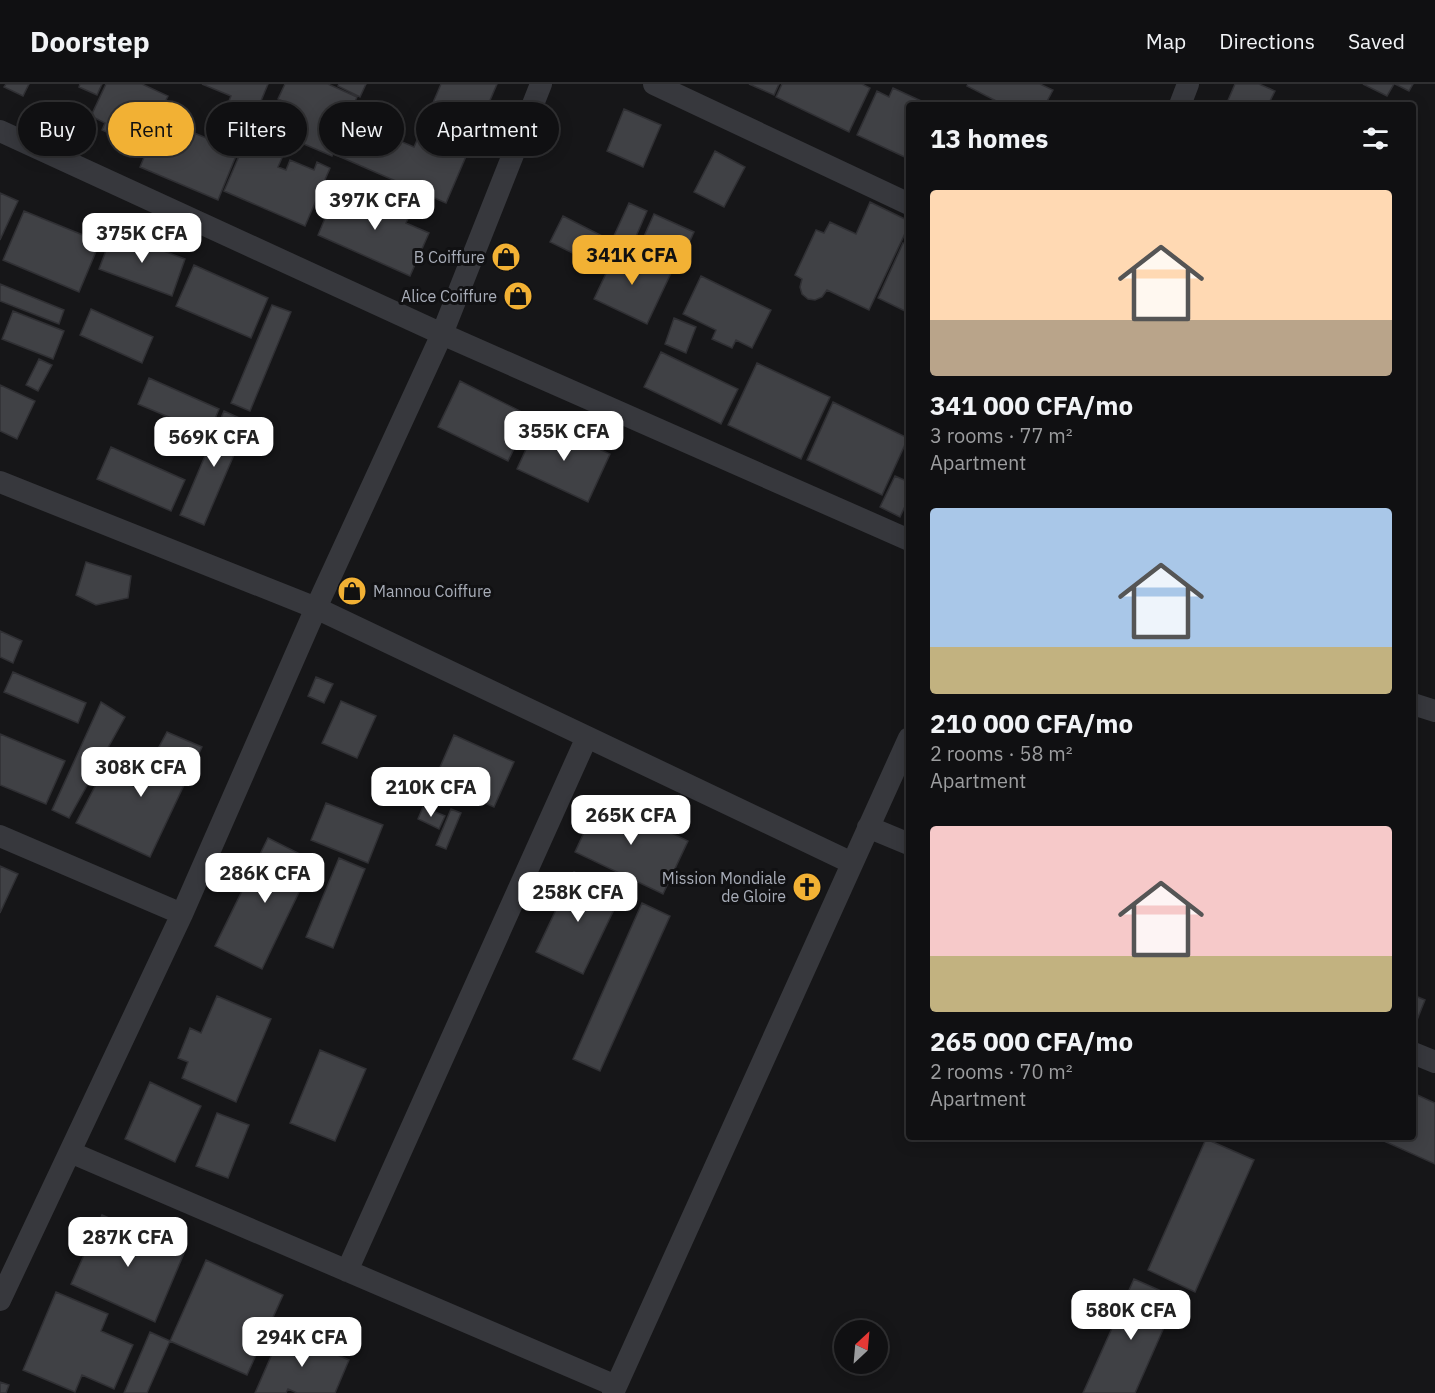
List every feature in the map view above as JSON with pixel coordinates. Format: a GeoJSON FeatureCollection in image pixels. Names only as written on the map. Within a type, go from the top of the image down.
{"type":"FeatureCollection","features":[{"type":"Feature","properties":{"kind":"street"},"geometry":{"type":"LineString","coordinates":[[0,1300],[182,914],[316,608],[442,334],[541,84]]}},
{"type":"Feature","properties":{"kind":"street"},"geometry":{"type":"LineString","coordinates":[[654,84],[906,203]]}},
{"type":"Feature","properties":{"kind":"street"},"geometry":{"type":"LineString","coordinates":[[1181,102],[1188,84]]}},
{"type":"Feature","properties":{"kind":"street"},"geometry":{"type":"LineString","coordinates":[[0,131],[442,334],[906,539]]}},
{"type":"Feature","properties":{"kind":"street"},"geometry":{"type":"LineString","coordinates":[[0,482],[316,608],[852,863]]}},
{"type":"Feature","properties":{"kind":"street"},"geometry":{"type":"LineString","coordinates":[[1416,705],[1435,711]]}},
{"type":"Feature","properties":{"kind":"street"},"geometry":{"type":"LineString","coordinates":[[347,1271],[587,737]]}},
{"type":"Feature","properties":{"kind":"street"},"geometry":{"type":"LineString","coordinates":[[70,1152],[614,1389],[906,745]]}},
{"type":"Feature","properties":{"kind":"street"},"geometry":{"type":"LineString","coordinates":[[868,827],[906,843]]}},
{"type":"Feature","properties":{"kind":"street"},"geometry":{"type":"LineString","coordinates":[[0,836],[182,914]]}},
{"type":"Feature","properties":{"kind":"street"},"geometry":{"type":"LineString","coordinates":[[1416,1054],[1435,1062]]}},
{"type":"Feature","properties":{"kind":"building"},"geometry":{"type":"Polygon","coordinates":[[[6,84],[29,84],[23,96],[4,87],[6,84]]]}},
{"type":"Feature","properties":{"kind":"building"},"geometry":{"type":"Polygon","coordinates":[[[80,84],[102,84],[97,95],[79,87],[80,84]]]}},
{"type":"Feature","properties":{"kind":"building"},"geometry":{"type":"Polygon","coordinates":[[[106,84],[142,84],[168,96],[165,102],[108,102],[108,133],[102,130],[105,123],[96,118],[96,105],[106,84]]]}},
{"type":"Feature","properties":{"kind":"building"},"geometry":{"type":"Polygon","coordinates":[[[202,84],[268,84],[261,102],[229,102],[231,96],[202,84]]]}},
{"type":"Feature","properties":{"kind":"building"},"geometry":{"type":"Polygon","coordinates":[[[285,84],[328,84],[357,97],[355,102],[319,102],[319,150],[307,145],[307,102],[285,102],[278,99],[285,84]]]}},
{"type":"Feature","properties":{"kind":"building"},"geometry":{"type":"Polygon","coordinates":[[[339,84],[366,84],[360,97],[338,86],[339,84]]]}},
{"type":"Feature","properties":{"kind":"building"},"geometry":{"type":"Polygon","coordinates":[[[441,84],[497,84],[489,102],[433,102],[441,84]]]}},
{"type":"Feature","properties":{"kind":"building"},"geometry":{"type":"Polygon","coordinates":[[[749,84],[779,84],[774,95],[749,84]]]}},
{"type":"Feature","properties":{"kind":"building"},"geometry":{"type":"Polygon","coordinates":[[[782,84],[862,84],[870,88],[849,132],[776,97],[782,84]]]}},
{"type":"Feature","properties":{"kind":"building"},"geometry":{"type":"Polygon","coordinates":[[[968,84],[1040,84],[1053,90],[1047,102],[998,102],[967,86],[968,84]]]}},
{"type":"Feature","properties":{"kind":"building"},"geometry":{"type":"Polygon","coordinates":[[[1235,84],[1259,84],[1275,91],[1270,102],[1227,102],[1235,84]]]}},
{"type":"Feature","properties":{"kind":"building"},"geometry":{"type":"Polygon","coordinates":[[[1363,84],[1394,84],[1387,96],[1363,84]]]}},
{"type":"Feature","properties":{"kind":"building"},"geometry":{"type":"Polygon","coordinates":[[[1395,84],[1413,84],[1409,91],[1395,84]]]}},
{"type":"Feature","properties":{"kind":"building"},"geometry":{"type":"Polygon","coordinates":[[[893,88],[923,102],[906,102],[906,158],[857,135],[877,91],[889,97],[893,88]]]}},
{"type":"Feature","properties":{"kind":"building"},"geometry":{"type":"Polygon","coordinates":[[[624,109],[661,125],[643,167],[607,151],[624,109]]]}},
{"type":"Feature","properties":{"kind":"building"},"geometry":{"type":"Polygon","coordinates":[[[194,133],[206,138],[206,156],[236,156],[218,200],[140,167],[145,156],[194,156],[194,133]]]}},
{"type":"Feature","properties":{"kind":"building"},"geometry":{"type":"Polygon","coordinates":[[[416,142],[416,156],[466,156],[446,203],[338,156],[404,156],[404,143],[414,147],[416,142]]]}},
{"type":"Feature","properties":{"kind":"building"},"geometry":{"type":"Polygon","coordinates":[[[715,151],[745,167],[724,207],[694,192],[715,151]]]}},
{"type":"Feature","properties":{"kind":"building"},"geometry":{"type":"Polygon","coordinates":[[[239,156],[283,156],[278,167],[286,170],[290,160],[314,170],[317,162],[330,168],[305,226],[224,191],[239,156]]]}},
{"type":"Feature","properties":{"kind":"building"},"geometry":{"type":"Polygon","coordinates":[[[336,192],[365,205],[371,192],[412,210],[406,223],[429,233],[410,276],[318,235],[336,192]]]}},
{"type":"Feature","properties":{"kind":"building"},"geometry":{"type":"Polygon","coordinates":[[[0,193],[18,201],[0,240],[0,193]]]}},
{"type":"Feature","properties":{"kind":"building"},"geometry":{"type":"Polygon","coordinates":[[[870,202],[906,220],[906,231],[869,310],[827,290],[822,297],[815,300],[808,299],[802,294],[800,287],[802,279],[795,275],[816,230],[824,233],[830,222],[856,234],[870,202]]]}},
{"type":"Feature","properties":{"kind":"building"},"geometry":{"type":"Polygon","coordinates":[[[629,203],[647,211],[631,248],[612,240],[629,203]]]}},
{"type":"Feature","properties":{"kind":"building"},"geometry":{"type":"Polygon","coordinates":[[[24,211],[100,242],[79,292],[3,260],[24,211]]]}},
{"type":"Feature","properties":{"kind":"building"},"geometry":{"type":"Polygon","coordinates":[[[654,214],[694,232],[677,270],[637,252],[654,214]]]}},
{"type":"Feature","properties":{"kind":"building"},"geometry":{"type":"Polygon","coordinates":[[[563,216],[616,243],[603,268],[550,242],[563,216]]]}},
{"type":"Feature","properties":{"kind":"building"},"geometry":{"type":"Polygon","coordinates":[[[113,232],[185,259],[172,296],[99,269],[113,232]]]}},
{"type":"Feature","properties":{"kind":"building"},"geometry":{"type":"Polygon","coordinates":[[[903,243],[906,244],[906,312],[878,298],[903,243]]]}},
{"type":"Feature","properties":{"kind":"building"},"geometry":{"type":"Polygon","coordinates":[[[618,248],[671,273],[647,324],[594,299],[618,248]]]}},
{"type":"Feature","properties":{"kind":"building"},"geometry":{"type":"Polygon","coordinates":[[[194,265],[268,298],[251,338],[176,306],[194,265]]]}},
{"type":"Feature","properties":{"kind":"building"},"geometry":{"type":"Polygon","coordinates":[[[701,276],[771,310],[752,348],[736,340],[732,348],[712,339],[716,330],[683,314],[701,276]]]}},
{"type":"Feature","properties":{"kind":"building"},"geometry":{"type":"Polygon","coordinates":[[[0,284],[64,310],[59,324],[0,301],[0,284]]]}},
{"type":"Feature","properties":{"kind":"building"},"geometry":{"type":"Polygon","coordinates":[[[272,305],[291,312],[250,411],[231,403],[272,305]]]}},
{"type":"Feature","properties":{"kind":"building"},"geometry":{"type":"Polygon","coordinates":[[[91,309],[153,337],[142,363],[80,335],[91,309]]]}},
{"type":"Feature","properties":{"kind":"building"},"geometry":{"type":"Polygon","coordinates":[[[13,311],[64,331],[53,359],[2,339],[13,311]]]}},
{"type":"Feature","properties":{"kind":"building"},"geometry":{"type":"Polygon","coordinates":[[[674,318],[696,327],[686,353],[665,344],[674,318]]]}},
{"type":"Feature","properties":{"kind":"building"},"geometry":{"type":"Polygon","coordinates":[[[661,352],[738,389],[721,424],[644,387],[661,352]]]}},
{"type":"Feature","properties":{"kind":"building"},"geometry":{"type":"Polygon","coordinates":[[[39,359],[52,365],[38,391],[26,385],[39,359]]]}},
{"type":"Feature","properties":{"kind":"building"},"geometry":{"type":"Polygon","coordinates":[[[757,363],[830,397],[801,459],[728,425],[757,363]]]}},
{"type":"Feature","properties":{"kind":"building"},"geometry":{"type":"Polygon","coordinates":[[[149,378],[219,409],[209,434],[138,404],[149,378]]]}},
{"type":"Feature","properties":{"kind":"building"},"geometry":{"type":"Polygon","coordinates":[[[460,381],[530,416],[508,461],[438,427],[460,381]]]}},
{"type":"Feature","properties":{"kind":"building"},"geometry":{"type":"Polygon","coordinates":[[[0,385],[35,401],[17,439],[0,431],[0,385]]]}},
{"type":"Feature","properties":{"kind":"building"},"geometry":{"type":"Polygon","coordinates":[[[833,402],[906,437],[906,442],[882,495],[807,460],[833,402]]]}},
{"type":"Feature","properties":{"kind":"building"},"geometry":{"type":"Polygon","coordinates":[[[224,411],[248,422],[204,525],[180,515],[224,411]]]}},
{"type":"Feature","properties":{"kind":"building"},"geometry":{"type":"Polygon","coordinates":[[[539,421],[610,454],[588,502],[517,469],[539,421]]]}},
{"type":"Feature","properties":{"kind":"building"},"geometry":{"type":"Polygon","coordinates":[[[111,447],[185,480],[171,511],[97,479],[111,447]]]}},
{"type":"Feature","properties":{"kind":"building"},"geometry":{"type":"Polygon","coordinates":[[[895,476],[906,481],[906,504],[900,517],[880,507],[895,476]]]}},
{"type":"Feature","properties":{"kind":"building"},"geometry":{"type":"Polygon","coordinates":[[[86,562],[131,576],[128,598],[96,605],[76,595],[86,562]]]}},
{"type":"Feature","properties":{"kind":"building"},"geometry":{"type":"Polygon","coordinates":[[[0,631],[22,641],[13,663],[0,657],[0,631]]]}},
{"type":"Feature","properties":{"kind":"building"},"geometry":{"type":"Polygon","coordinates":[[[13,672],[86,703],[78,723],[4,692],[13,672]]]}},
{"type":"Feature","properties":{"kind":"building"},"geometry":{"type":"Polygon","coordinates":[[[316,677],[333,684],[324,703],[308,696],[316,677]]]}},
{"type":"Feature","properties":{"kind":"building"},"geometry":{"type":"Polygon","coordinates":[[[341,701],[376,716],[357,758],[322,743],[341,701]]]}},
{"type":"Feature","properties":{"kind":"building"},"geometry":{"type":"Polygon","coordinates":[[[101,702],[125,717],[69,818],[52,810],[101,702]]]}},
{"type":"Feature","properties":{"kind":"building"},"geometry":{"type":"Polygon","coordinates":[[[167,732],[202,747],[150,857],[76,823],[103,771],[137,788],[167,732]]]}},
{"type":"Feature","properties":{"kind":"building"},"geometry":{"type":"Polygon","coordinates":[[[0,734],[65,761],[46,804],[0,785],[0,734]]]}},
{"type":"Feature","properties":{"kind":"building"},"geometry":{"type":"Polygon","coordinates":[[[454,735],[514,762],[494,807],[434,781],[454,735]]]}},
{"type":"Feature","properties":{"kind":"building"},"geometry":{"type":"Polygon","coordinates":[[[600,798],[688,841],[663,894],[575,852],[600,798]]]}},
{"type":"Feature","properties":{"kind":"building"},"geometry":{"type":"Polygon","coordinates":[[[326,803],[383,825],[368,863],[311,840],[326,803]]]}},
{"type":"Feature","properties":{"kind":"building"},"geometry":{"type":"Polygon","coordinates":[[[423,807],[445,816],[439,829],[418,819],[423,807]]]}},
{"type":"Feature","properties":{"kind":"building"},"geometry":{"type":"Polygon","coordinates":[[[451,809],[461,813],[446,849],[436,845],[451,809]]]}},
{"type":"Feature","properties":{"kind":"building"},"geometry":{"type":"Polygon","coordinates":[[[268,838],[314,861],[262,969],[215,946],[268,838]]]}},
{"type":"Feature","properties":{"kind":"building"},"geometry":{"type":"Polygon","coordinates":[[[339,858],[365,869],[333,948],[306,937],[339,858]]]}},
{"type":"Feature","properties":{"kind":"building"},"geometry":{"type":"Polygon","coordinates":[[[0,866],[18,874],[0,913],[0,866]]]}},
{"type":"Feature","properties":{"kind":"building"},"geometry":{"type":"Polygon","coordinates":[[[574,872],[621,895],[583,974],[536,952],[574,872]]]}},
{"type":"Feature","properties":{"kind":"building"},"geometry":{"type":"Polygon","coordinates":[[[642,903],[670,916],[600,1071],[573,1059],[642,903]]]}},
{"type":"Feature","properties":{"kind":"building"},"geometry":{"type":"Polygon","coordinates":[[[217,996],[271,1019],[236,1102],[182,1078],[188,1062],[178,1058],[190,1028],[201,1033],[217,996]]]}},
{"type":"Feature","properties":{"kind":"building"},"geometry":{"type":"Polygon","coordinates":[[[1416,996],[1425,1000],[1416,1022],[1416,996]]]}},
{"type":"Feature","properties":{"kind":"building"},"geometry":{"type":"Polygon","coordinates":[[[320,1050],[366,1069],[335,1141],[290,1123],[320,1050]]]}},
{"type":"Feature","properties":{"kind":"building"},"geometry":{"type":"Polygon","coordinates":[[[150,1082],[201,1106],[175,1162],[125,1139],[150,1082]]]}},
{"type":"Feature","properties":{"kind":"building"},"geometry":{"type":"Polygon","coordinates":[[[1416,1094],[1435,1103],[1435,1164],[1382,1140],[1416,1140],[1416,1094]]]}},
{"type":"Feature","properties":{"kind":"building"},"geometry":{"type":"Polygon","coordinates":[[[217,1113],[249,1125],[228,1178],[196,1166],[217,1113]]]}},
{"type":"Feature","properties":{"kind":"building"},"geometry":{"type":"Polygon","coordinates":[[[1206,1140],[1254,1160],[1195,1292],[1148,1270],[1206,1140]]]}},
{"type":"Feature","properties":{"kind":"building"},"geometry":{"type":"Polygon","coordinates":[[[102,1215],[185,1251],[155,1322],[71,1284],[102,1215]]]}},
{"type":"Feature","properties":{"kind":"building"},"geometry":{"type":"Polygon","coordinates":[[[206,1260],[283,1295],[247,1375],[170,1341],[206,1260]]]}},
{"type":"Feature","properties":{"kind":"building"},"geometry":{"type":"Polygon","coordinates":[[[1134,1279],[1177,1298],[1135,1393],[1083,1393],[1134,1279]]]}},
{"type":"Feature","properties":{"kind":"building"},"geometry":{"type":"Polygon","coordinates":[[[56,1292],[108,1314],[101,1331],[133,1345],[114,1389],[82,1375],[75,1392],[23,1370],[56,1292]]]}},
{"type":"Feature","properties":{"kind":"building"},"geometry":{"type":"Polygon","coordinates":[[[282,1331],[349,1360],[335,1393],[297,1393],[288,1389],[286,1393],[255,1393],[282,1331]]]}},
{"type":"Feature","properties":{"kind":"building"},"geometry":{"type":"Polygon","coordinates":[[[150,1332],[170,1341],[147,1393],[124,1393],[150,1332]]]}},
{"type":"Feature","properties":{"kind":"building"},"geometry":{"type":"Polygon","coordinates":[[[0,1382],[9,1385],[6,1393],[0,1393],[0,1382]]]}},
{"type":"Feature","properties":{"kind":"place","name":"B Coiffure"},"geometry":{"type":"Point","coordinates":[506,257]}},
{"type":"Feature","properties":{"kind":"place","name":"Alice Coiffure"},"geometry":{"type":"Point","coordinates":[518,296]}},
{"type":"Feature","properties":{"kind":"place","name":"Mannou Coiffure"},"geometry":{"type":"Point","coordinates":[352,591]}},
{"type":"Feature","properties":{"kind":"place","name":"Mission Mondiale de Gloire"},"geometry":{"type":"Point","coordinates":[807,887]}}]}
